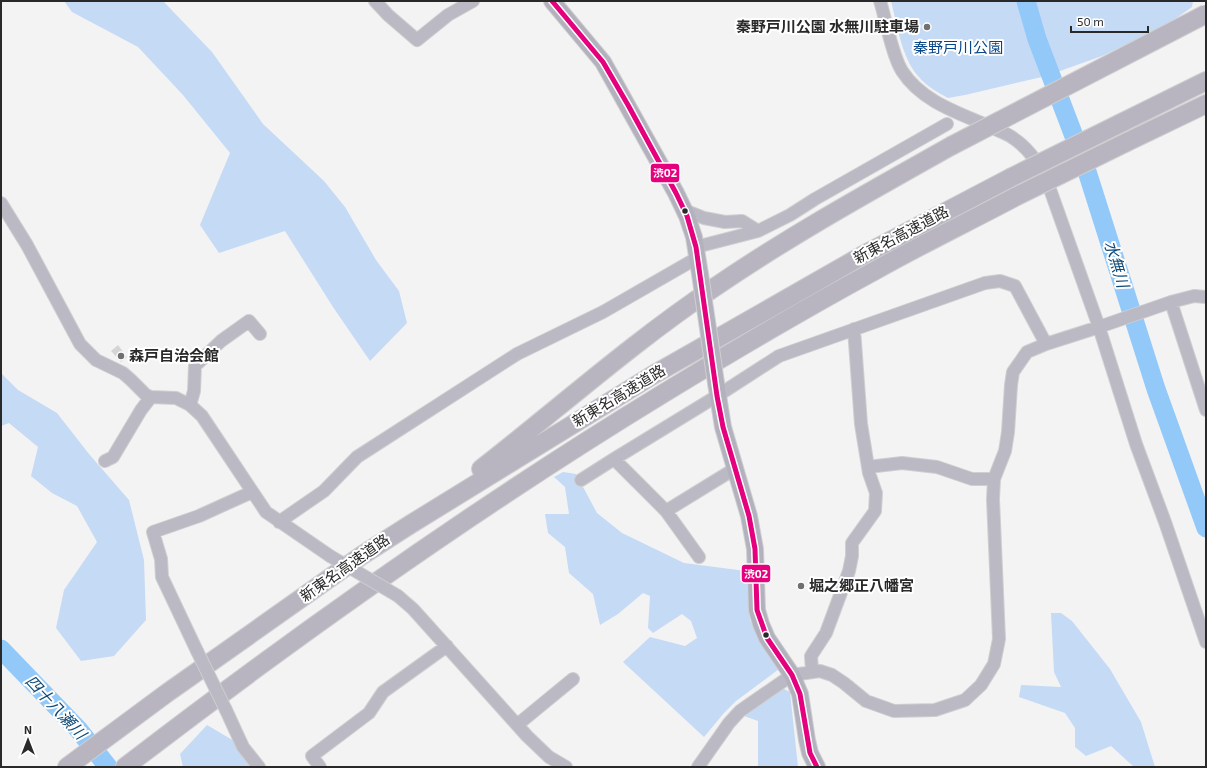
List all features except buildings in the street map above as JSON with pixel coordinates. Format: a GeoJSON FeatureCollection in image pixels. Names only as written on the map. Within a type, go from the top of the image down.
{"type":"FeatureCollection","features":[{"type":"Feature","properties":{"kind":"highway"},"geometry":{"type":"LineString","coordinates":[[411,524],[655,330],[713,288],[771,249],[951,146],[1206,14]]}},
{"type":"Feature","properties":{"kind":"highway","name":"新東名高速道路"},"geometry":{"type":"LineString","coordinates":[[67,767],[167,693],[361,556],[653,375],[865,254],[1010,178],[1206,81]]}},
{"type":"Feature","properties":{"kind":"highway","name":"新東名高速道路"},"geometry":{"type":"LineString","coordinates":[[125,767],[186,720],[432,543],[538,473],[663,394],[876,270],[1017,196],[1206,104]]}},
{"type":"Feature","properties":{"kind":"main road"},"geometry":{"type":"LineString","coordinates":[[552,1],[603,62],[632,111],[684,210],[692,230],[698,260],[716,390],[723,427],[749,516],[755,549],[757,610],[767,638],[800,694],[810,754],[818,767]]}},
{"type":"Feature","properties":{"kind":"street"},"geometry":{"type":"LineString","coordinates":[[375,1],[388,15],[417,40],[448,15],[473,1]]}},
{"type":"Feature","properties":{"kind":"street"},"geometry":{"type":"LineString","coordinates":[[880,1],[901,70],[914,86],[933,100],[1012,137],[1026,148],[1038,163],[1046,178],[1102,325],[1136,444],[1165,522],[1206,642]]}},
{"type":"Feature","properties":{"kind":"street"},"geometry":{"type":"LineString","coordinates":[[279,522],[324,491],[357,457],[517,354],[603,312],[698,260],[790,215],[815,199],[947,124]]}},
{"type":"Feature","properties":{"kind":"street"},"geometry":{"type":"LineString","coordinates":[[1,202],[27,245],[80,344],[96,360],[123,373],[146,395],[152,397],[176,398],[190,405],[202,416],[266,512],[330,556],[398,596],[413,609],[527,736],[549,757],[566,767]]}},
{"type":"Feature","properties":{"kind":"street"},"geometry":{"type":"LineString","coordinates":[[684,210],[704,218],[725,222],[742,221],[758,231]]}},
{"type":"Feature","properties":{"kind":"street"},"geometry":{"type":"LineString","coordinates":[[581,480],[716,390],[779,356],[985,283],[1000,281],[1015,286],[1046,344]]}},
{"type":"Feature","properties":{"kind":"street"},"geometry":{"type":"LineString","coordinates":[[698,767],[729,723],[740,711],[789,677],[812,672],[832,675],[866,701],[894,711],[935,710],[966,700],[981,685],[994,664],[999,639],[993,499],[994,479],[1005,451],[1013,372],[1027,352],[1046,344],[1166,303],[1194,296],[1206,297]]}},
{"type":"Feature","properties":{"kind":"street"},"geometry":{"type":"LineString","coordinates":[[1166,303],[1206,410]]}},
{"type":"Feature","properties":{"kind":"street"},"geometry":{"type":"LineString","coordinates":[[190,405],[194,391],[195,366],[221,341],[249,321],[260,334]]}},
{"type":"Feature","properties":{"kind":"street"},"geometry":{"type":"LineString","coordinates":[[812,672],[811,656],[826,633],[849,571],[852,556],[852,543],[875,511],[876,493],[868,467],[861,424],[854,329]]}},
{"type":"Feature","properties":{"kind":"street"},"geometry":{"type":"LineString","coordinates":[[105,460],[114,458],[141,410],[152,397]]}},
{"type":"Feature","properties":{"kind":"street"},"geometry":{"type":"LineString","coordinates":[[614,459],[666,511],[699,557]]}},
{"type":"Feature","properties":{"kind":"street"},"geometry":{"type":"LineString","coordinates":[[868,467],[902,463],[937,467],[972,479],[994,479]]}},
{"type":"Feature","properties":{"kind":"street"},"geometry":{"type":"LineString","coordinates":[[666,511],[736,468]]}},
{"type":"Feature","properties":{"kind":"street"},"geometry":{"type":"LineString","coordinates":[[252,492],[199,516],[153,532],[161,559],[162,577],[243,747],[259,767]]}},
{"type":"Feature","properties":{"kind":"street"},"geometry":{"type":"LineString","coordinates":[[320,767],[312,756],[369,712],[383,692],[447,646]]}},
{"type":"Feature","properties":{"kind":"street"},"geometry":{"type":"LineString","coordinates":[[518,725],[573,679]]}},
{"type":"Feature","properties":{"kind":"green space"},"geometry":{"type":"Polygon","coordinates":[[[64,1],[163,1],[212,52],[263,124],[324,181],[345,207],[376,260],[399,291],[407,323],[370,361],[333,307],[285,231],[219,253],[200,225],[230,153],[183,95],[138,47],[72,12],[64,1]]]}},
{"type":"Feature","properties":{"kind":"green space","name":"秦野戸川公園"},"geometry":{"type":"Polygon","coordinates":[[[891,1],[1193,1],[1192,7],[1168,24],[1102,56],[1046,76],[948,98],[925,83],[912,69],[904,51],[891,1]]]}},
{"type":"Feature","properties":{"kind":"green space"},"geometry":{"type":"Polygon","coordinates":[[[1,373],[18,390],[57,413],[89,454],[129,500],[144,560],[146,620],[114,656],[81,661],[56,628],[64,590],[97,542],[77,506],[52,493],[31,476],[38,447],[9,423],[1,426],[1,373]]]}},
{"type":"Feature","properties":{"kind":"green space"},"geometry":{"type":"Polygon","coordinates":[[[563,472],[576,474],[597,513],[622,533],[684,563],[746,571],[750,620],[765,650],[779,669],[736,701],[704,737],[623,662],[650,637],[685,646],[697,638],[691,621],[682,614],[653,633],[648,628],[650,596],[643,593],[618,614],[600,625],[593,594],[569,573],[565,547],[548,533],[545,514],[569,514],[565,487],[554,477],[563,472]]]}},
{"type":"Feature","properties":{"kind":"green space"},"geometry":{"type":"Polygon","coordinates":[[[1051,613],[1061,613],[1072,621],[1110,669],[1141,722],[1155,767],[1134,767],[1111,746],[1086,756],[1075,747],[1075,728],[1065,713],[1019,697],[1021,685],[1061,687],[1054,672],[1051,613]]]}},
{"type":"Feature","properties":{"kind":"green space"},"geometry":{"type":"Polygon","coordinates":[[[782,688],[790,692],[798,767],[758,767],[758,721],[744,716],[753,707],[782,688]]]}},
{"type":"Feature","properties":{"kind":"green space"},"geometry":{"type":"Polygon","coordinates":[[[207,725],[241,745],[259,767],[183,767],[180,754],[207,725]]]}},
{"type":"Feature","properties":{"kind":"waterway","name":"水無川"},"geometry":{"type":"LineString","coordinates":[[1026,1],[1037,39],[1085,165],[1156,389],[1206,528]]}},
{"type":"Feature","properties":{"kind":"waterway","name":"四十八瀬川"},"geometry":{"type":"LineString","coordinates":[[1,649],[78,729],[108,767]]}},
{"type":"Feature","properties":{"kind":"transit line","name":"渋02"},"geometry":{"type":"LineString","coordinates":[[552,1],[603,62],[628,105],[687,216],[696,247],[717,396],[723,427],[749,516],[755,549],[757,610],[767,638],[792,675],[800,694],[810,753],[817,767]]}},
{"type":"Feature","properties":{"kind":"place","name":"秦野戸川公園 水無川駐車場"},"geometry":{"type":"Point","coordinates":[927,27]}},
{"type":"Feature","properties":{"kind":"place","name":"森戸自治会館"},"geometry":{"type":"Point","coordinates":[121,356]}},
{"type":"Feature","properties":{"kind":"place","name":"堀之郷正八幡宮"},"geometry":{"type":"Point","coordinates":[801,586]}}]}
